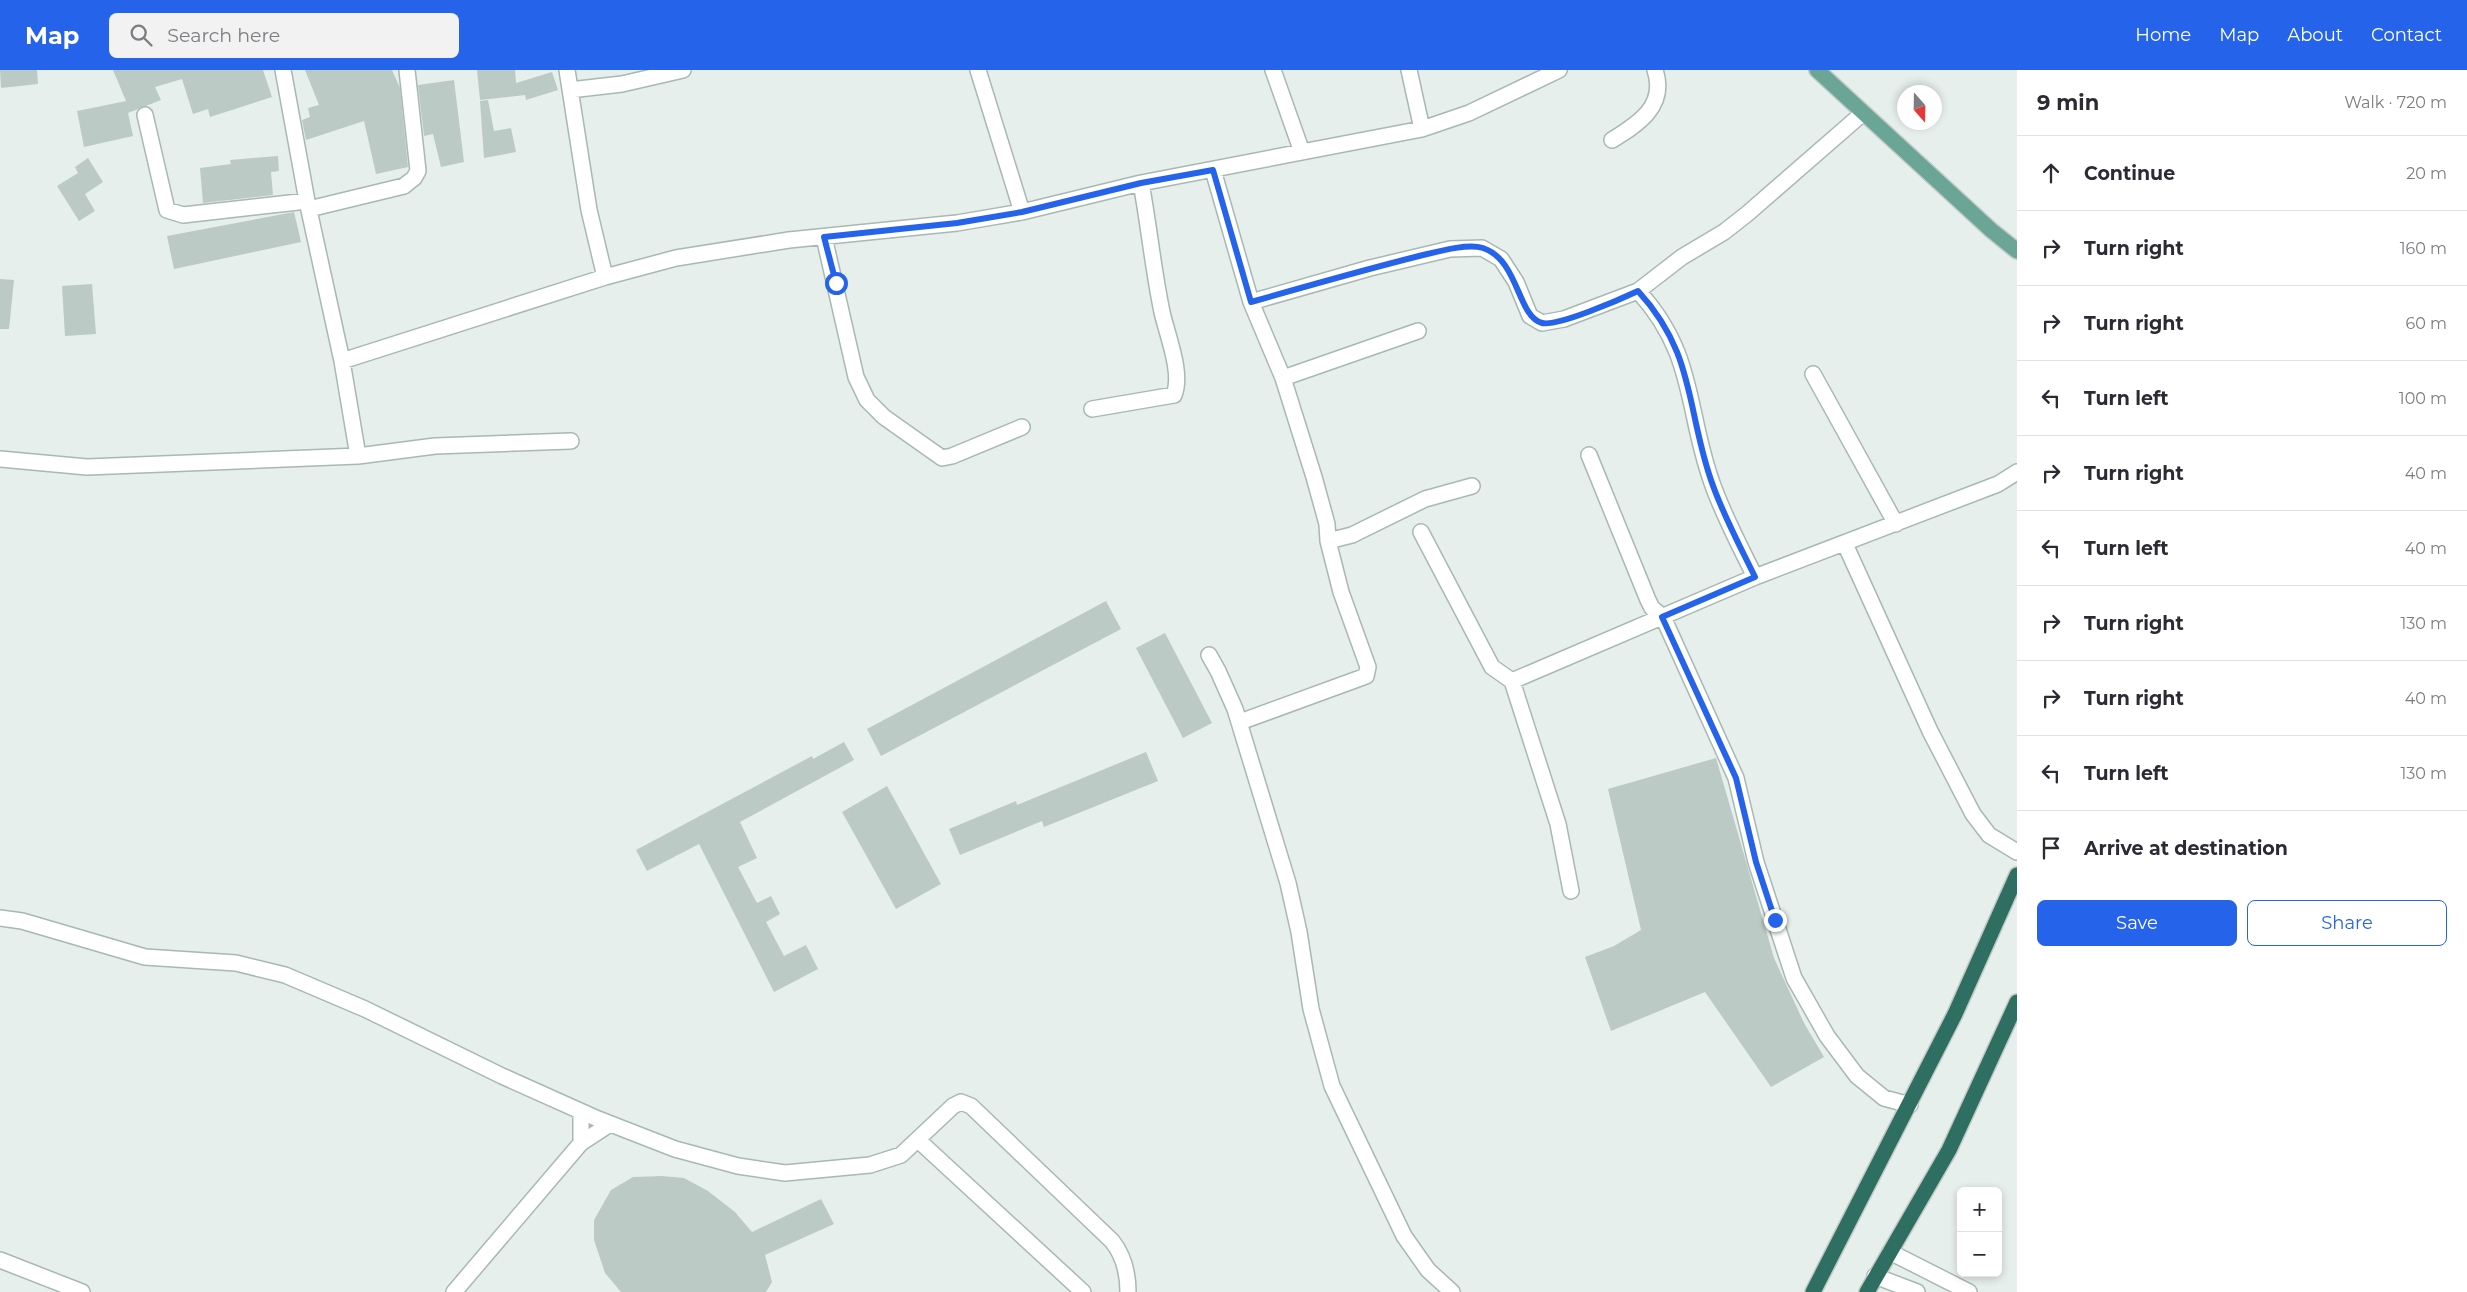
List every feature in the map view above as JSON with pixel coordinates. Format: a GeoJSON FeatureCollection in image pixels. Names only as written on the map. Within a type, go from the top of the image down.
{"type":"FeatureCollection","features":[{"type":"Feature","properties":{"kind":"highway"},"geometry":{"type":"LineString","coordinates":[[1813,1292],[1955,1014],[2017,875]]}},
{"type":"Feature","properties":{"kind":"highway"},"geometry":{"type":"LineString","coordinates":[[1867,1292],[1949,1150],[2017,1002]]}},
{"type":"Feature","properties":{"kind":"main road"},"geometry":{"type":"LineString","coordinates":[[1817,70],[2017,251]]}},
{"type":"Feature","properties":{"kind":"street"},"geometry":{"type":"LineString","coordinates":[[283,70],[308,205],[342,361],[358,456]]}},
{"type":"Feature","properties":{"kind":"street"},"geometry":{"type":"LineString","coordinates":[[145,115],[167,210],[182,215],[308,205],[404,186],[414,178],[418,171],[408,70]]}},
{"type":"Feature","properties":{"kind":"street"},"geometry":{"type":"LineString","coordinates":[[567,70],[589,210],[606,277]]}},
{"type":"Feature","properties":{"kind":"street"},"geometry":{"type":"LineString","coordinates":[[570,90],[622,84],[684,70]]}},
{"type":"Feature","properties":{"kind":"street"},"geometry":{"type":"LineString","coordinates":[[978,70],[1022,212]]}},
{"type":"Feature","properties":{"kind":"street"},"geometry":{"type":"LineString","coordinates":[[1273,70],[1302,152]]}},
{"type":"Feature","properties":{"kind":"street"},"geometry":{"type":"LineString","coordinates":[[1408,70],[1422,129]]}},
{"type":"Feature","properties":{"kind":"street"},"geometry":{"type":"LineString","coordinates":[[342,361],[606,277],[676,258],[789,240],[957,223],[1022,212],[1141,183],[1422,129],[1469,113],[1559,70]]}},
{"type":"Feature","properties":{"kind":"street"},"geometry":{"type":"LineString","coordinates":[[1612,140],[1637,124],[1653,107],[1659,81],[1656,70]]}},
{"type":"Feature","properties":{"kind":"street"},"geometry":{"type":"LineString","coordinates":[[1251,302],[1370,268],[1441,251],[1482,248],[1502,259],[1516,282],[1530,316],[1542,323],[1564,320],[1638,291],[1682,257],[1732,226],[1864,113]]}},
{"type":"Feature","properties":{"kind":"street"},"geometry":{"type":"LineString","coordinates":[[1213,170],[1251,302],[1283,378],[1314,477],[1327,524],[1328,541],[1343,600],[1368,667],[1366,676],[1240,722]]}},
{"type":"Feature","properties":{"kind":"street"},"geometry":{"type":"LineString","coordinates":[[1092,409],[1174,394],[1178,386],[1173,352],[1162,312],[1141,183]]}},
{"type":"Feature","properties":{"kind":"street"},"geometry":{"type":"LineString","coordinates":[[824,237],[856,377],[872,406],[905,433],[942,458],[952,456],[1022,427]]}},
{"type":"Feature","properties":{"kind":"street"},"geometry":{"type":"LineString","coordinates":[[1638,291],[1654,308],[1674,340],[1684,365],[1711,482],[1755,577]]}},
{"type":"Feature","properties":{"kind":"street"},"geometry":{"type":"LineString","coordinates":[[1283,378],[1418,331]]}},
{"type":"Feature","properties":{"kind":"street"},"geometry":{"type":"LineString","coordinates":[[1813,374],[1896,524]]}},
{"type":"Feature","properties":{"kind":"street"},"geometry":{"type":"LineString","coordinates":[[0,459],[87,467],[358,456],[435,446],[571,441]]}},
{"type":"Feature","properties":{"kind":"street"},"geometry":{"type":"LineString","coordinates":[[1589,455],[1648,600],[1652,608],[1662,617],[1736,778],[1756,862],[1794,978],[1827,1036],[1857,1076],[1884,1098],[1910,1105]]}},
{"type":"Feature","properties":{"kind":"street"},"geometry":{"type":"LineString","coordinates":[[1512,681],[1755,577],[1998,484],[2017,472]]}},
{"type":"Feature","properties":{"kind":"street"},"geometry":{"type":"LineString","coordinates":[[1328,541],[1352,535],[1425,499],[1472,486]]}},
{"type":"Feature","properties":{"kind":"street"},"geometry":{"type":"LineString","coordinates":[[1421,532],[1492,667],[1512,681],[1558,824],[1571,891]]}},
{"type":"Feature","properties":{"kind":"street"},"geometry":{"type":"LineString","coordinates":[[1845,544],[1930,731],[1972,814],[1988,836],[2017,852]]}},
{"type":"Feature","properties":{"kind":"street"},"geometry":{"type":"LineString","coordinates":[[1208,655],[1218,671],[1240,722],[1288,883],[1299,932],[1311,1009],[1332,1086],[1404,1236],[1428,1270],[1452,1292]]}},
{"type":"Feature","properties":{"kind":"street"},"geometry":{"type":"LineString","coordinates":[[0,918],[22,921],[145,957],[236,964],[285,975],[365,1009],[502,1076],[581,1112],[675,1149],[738,1166],[786,1173],[870,1165],[901,1155],[953,1106],[961,1102],[971,1106],[1112,1241],[1121,1252],[1126,1267],[1128,1292]]}},
{"type":"Feature","properties":{"kind":"street"},"geometry":{"type":"LineString","coordinates":[[580,1143],[581,1112]]}},
{"type":"Feature","properties":{"kind":"street"},"geometry":{"type":"LineString","coordinates":[[454,1292],[580,1143],[610,1124]]}},
{"type":"Feature","properties":{"kind":"street"},"geometry":{"type":"LineString","coordinates":[[918,1140],[1083,1292]]}},
{"type":"Feature","properties":{"kind":"street"},"geometry":{"type":"LineString","coordinates":[[1890,1252],[1969,1292]]}},
{"type":"Feature","properties":{"kind":"street"},"geometry":{"type":"LineString","coordinates":[[0,1260],[82,1292]]}},
{"type":"Feature","properties":{"kind":"street"},"geometry":{"type":"LineString","coordinates":[[1875,1276],[1917,1292]]}},
{"type":"Feature","properties":{"kind":"building"},"geometry":{"type":"Polygon","coordinates":[[[0,70],[37,70],[38,84],[1,88],[0,70]]]}},
{"type":"Feature","properties":{"kind":"building"},"geometry":{"type":"Polygon","coordinates":[[[113,70],[263,70],[272,97],[210,117],[208,109],[193,114],[182,79],[155,87],[161,100],[128,113],[133,136],[84,147],[77,111],[126,101],[113,70]]]}},
{"type":"Feature","properties":{"kind":"building"},"geometry":{"type":"Polygon","coordinates":[[[305,70],[392,70],[400,88],[408,167],[376,174],[364,121],[306,140],[302,120],[310,117],[308,108],[319,105],[305,70]]]}},
{"type":"Feature","properties":{"kind":"building"},"geometry":{"type":"Polygon","coordinates":[[[477,70],[515,70],[516,83],[552,72],[558,90],[526,100],[525,95],[480,100],[477,70]]]}},
{"type":"Feature","properties":{"kind":"building"},"geometry":{"type":"Polygon","coordinates":[[[454,80],[464,162],[441,167],[433,134],[424,136],[418,85],[454,80]]]}},
{"type":"Feature","properties":{"kind":"building"},"geometry":{"type":"Polygon","coordinates":[[[488,100],[494,131],[511,128],[516,152],[484,158],[480,101],[488,100]]]}},
{"type":"Feature","properties":{"kind":"building"},"geometry":{"type":"Polygon","coordinates":[[[278,156],[279,171],[271,172],[273,195],[203,203],[200,168],[231,164],[230,160],[278,156]]]}},
{"type":"Feature","properties":{"kind":"building"},"geometry":{"type":"Polygon","coordinates":[[[88,158],[103,182],[85,194],[95,211],[79,221],[57,186],[78,173],[75,167],[88,158]]]}},
{"type":"Feature","properties":{"kind":"building"},"geometry":{"type":"Polygon","coordinates":[[[294,212],[301,242],[174,269],[167,236],[294,212]]]}},
{"type":"Feature","properties":{"kind":"building"},"geometry":{"type":"Polygon","coordinates":[[[0,279],[14,280],[9,329],[0,329],[0,279]]]}},
{"type":"Feature","properties":{"kind":"building"},"geometry":{"type":"Polygon","coordinates":[[[92,284],[96,334],[65,336],[62,286],[92,284]]]}},
{"type":"Feature","properties":{"kind":"building"},"geometry":{"type":"Polygon","coordinates":[[[1106,601],[1121,629],[881,756],[867,729],[1106,601]]]}},
{"type":"Feature","properties":{"kind":"building"},"geometry":{"type":"Polygon","coordinates":[[[1165,633],[1212,723],[1183,738],[1136,648],[1165,633]]]}},
{"type":"Feature","properties":{"kind":"building"},"geometry":{"type":"Polygon","coordinates":[[[844,742],[854,760],[740,822],[757,858],[738,867],[757,903],[771,896],[780,914],[766,922],[784,956],[806,945],[818,969],[774,992],[699,844],[647,871],[636,850],[812,756],[813,759],[844,742]]]}},
{"type":"Feature","properties":{"kind":"building"},"geometry":{"type":"Polygon","coordinates":[[[1146,752],[1158,781],[1044,827],[1042,821],[960,855],[949,829],[1016,801],[1017,805],[1146,752]]]}},
{"type":"Feature","properties":{"kind":"building"},"geometry":{"type":"Polygon","coordinates":[[[1716,758],[1774,958],[1804,1023],[1824,1057],[1771,1087],[1705,992],[1611,1031],[1585,957],[1614,946],[1641,930],[1608,789],[1716,758]]]}},
{"type":"Feature","properties":{"kind":"building"},"geometry":{"type":"Polygon","coordinates":[[[887,786],[941,884],[896,909],[842,812],[887,786]]]}},
{"type":"Feature","properties":{"kind":"building"},"geometry":{"type":"Polygon","coordinates":[[[662,1176],[684,1178],[708,1191],[735,1212],[752,1232],[821,1199],[834,1224],[765,1255],[772,1282],[766,1292],[621,1292],[605,1273],[594,1240],[594,1220],[611,1190],[633,1177],[662,1176]]]}},
{"type":"Feature","properties":{"kind":"route"},"geometry":{"type":"LineString","coordinates":[[836,283],[824,237],[887,232],[1022,212],[1072,198],[1213,170],[1251,302],[1370,268],[1450,249],[1482,248],[1502,259],[1516,282],[1530,316],[1542,323],[1564,320],[1638,291],[1654,308],[1674,340],[1684,365],[1711,482],[1755,577],[1662,617],[1736,778],[1756,862],[1775,920]]}}]}
